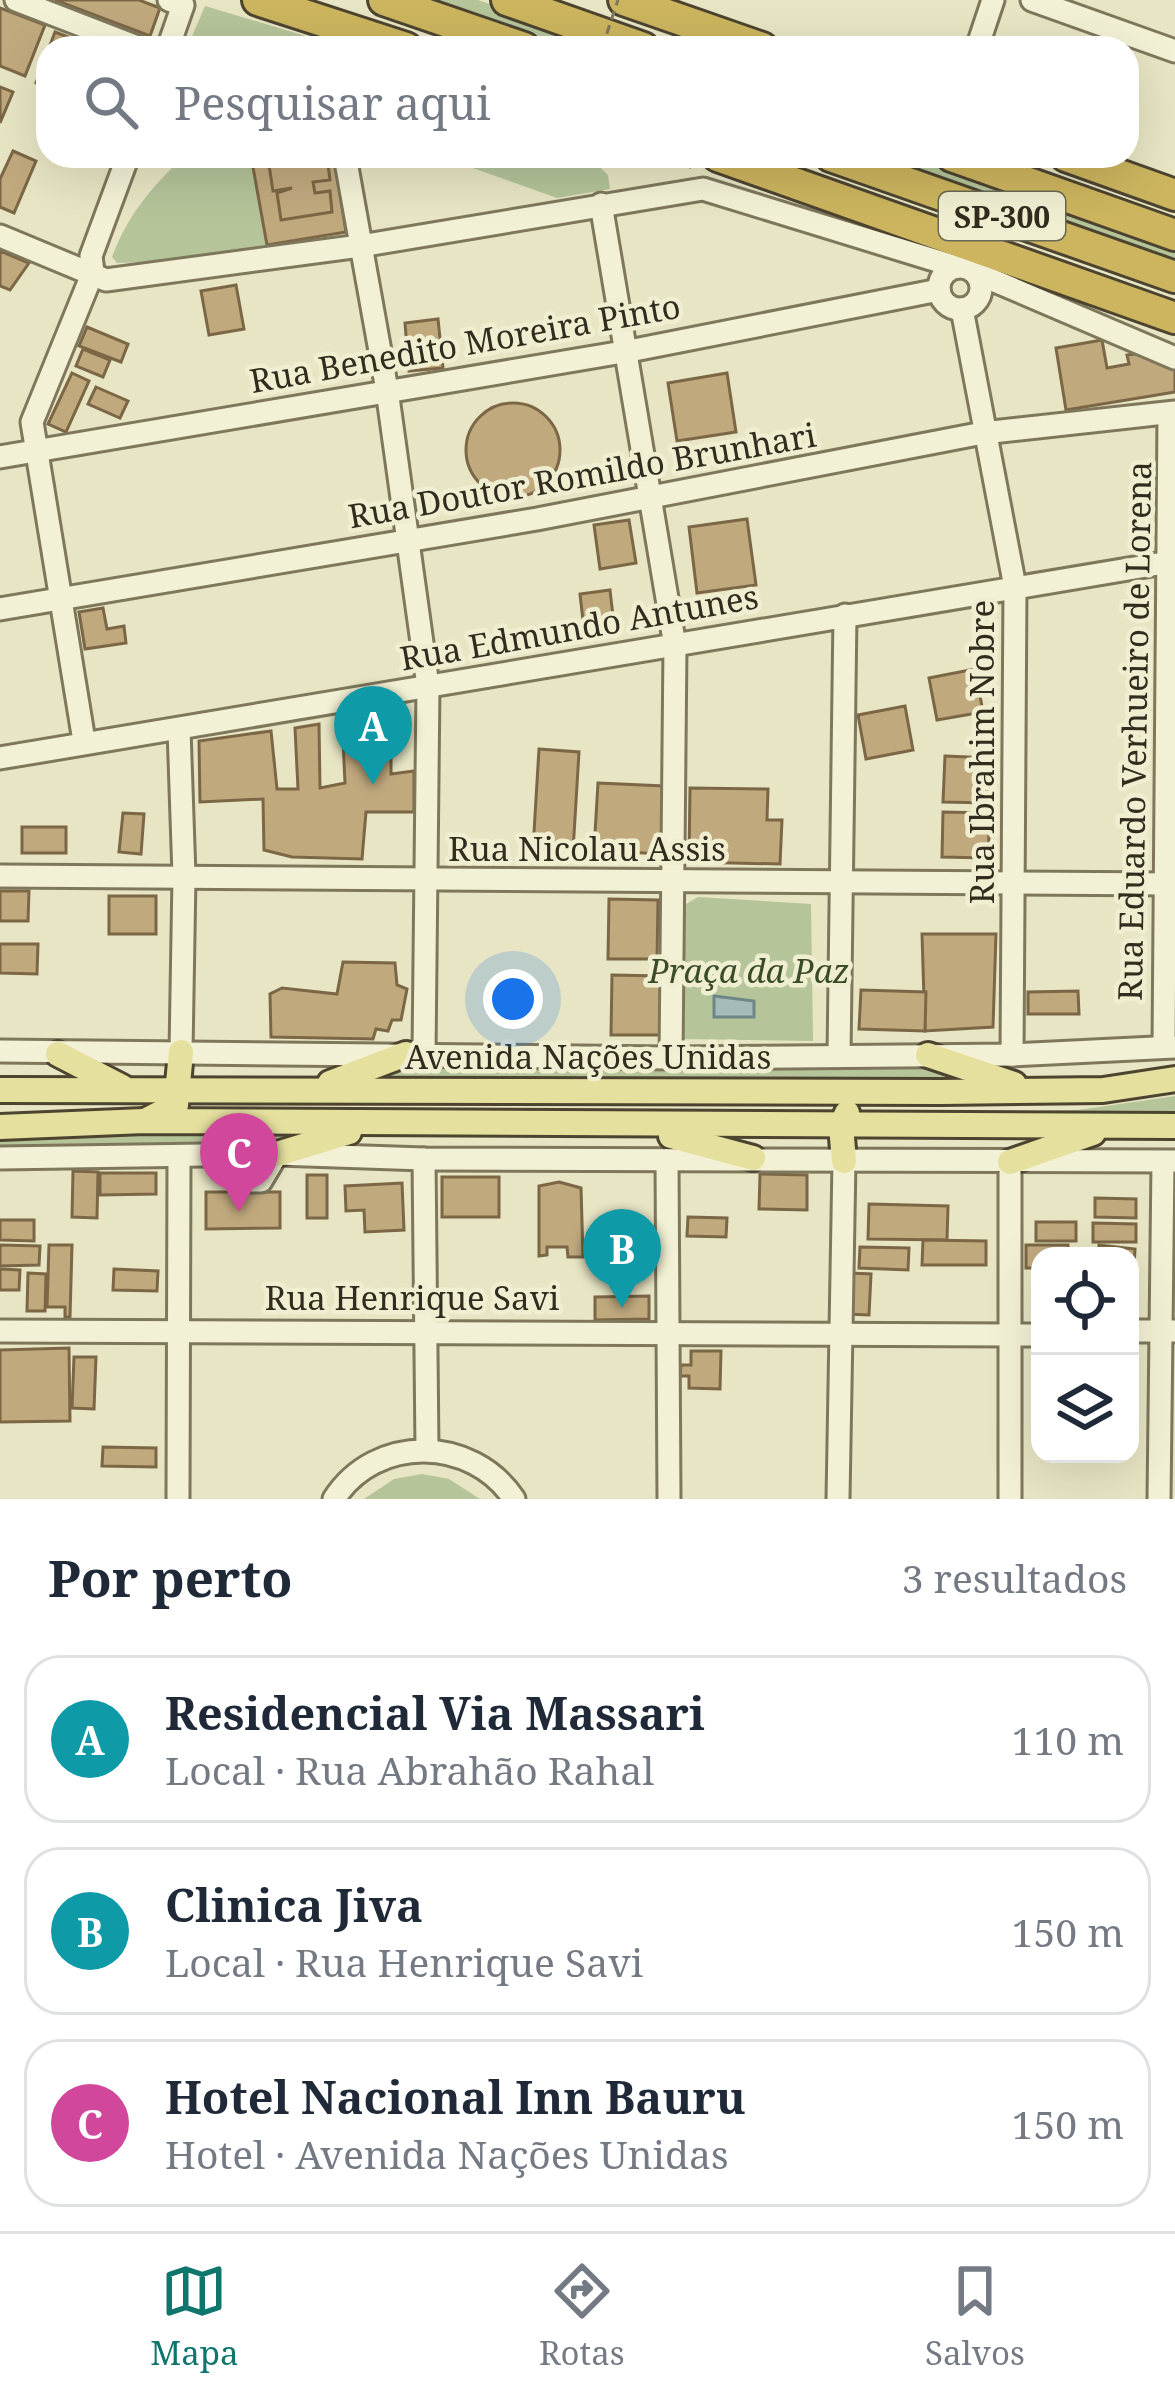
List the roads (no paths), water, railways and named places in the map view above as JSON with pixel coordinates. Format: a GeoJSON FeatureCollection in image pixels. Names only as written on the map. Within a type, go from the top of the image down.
{"type":"FeatureCollection","features":[{"type":"Feature","properties":{"kind":"highway"},"geometry":{"type":"LineString","coordinates":[[384,0],[489,36]]}},
{"type":"Feature","properties":{"kind":"highway"},"geometry":{"type":"LineString","coordinates":[[507,0],[610,36]]}},
{"type":"Feature","properties":{"kind":"highway"},"geometry":{"type":"LineString","coordinates":[[621,0],[671,7],[735,36]]}},
{"type":"Feature","properties":{"kind":"highway"},"geometry":{"type":"LineString","coordinates":[[269,3],[369,36]]}},
{"type":"Feature","properties":{"kind":"highway"},"geometry":{"type":"LineString","coordinates":[[752,168],[1175,318]]}},
{"type":"Feature","properties":{"kind":"highway","name":"SP-300"},"geometry":{"type":"LineString","coordinates":[[865,168],[1175,277]]}},
{"type":"Feature","properties":{"kind":"highway","name":"SP-300"},"geometry":{"type":"LineString","coordinates":[[986,168],[1175,235]]}},
{"type":"Feature","properties":{"kind":"highway"},"geometry":{"type":"LineString","coordinates":[[1100,168],[1175,195]]}},
{"type":"Feature","properties":{"kind":"main road"},"geometry":{"type":"LineString","coordinates":[[145,1121],[176,1105],[182,1052]]}},
{"type":"Feature","properties":{"kind":"main road"},"geometry":{"type":"LineString","coordinates":[[58,1054],[124,1088]]}},
{"type":"Feature","properties":{"kind":"main road"},"geometry":{"type":"LineString","coordinates":[[316,1088],[415,1054]]}},
{"type":"Feature","properties":{"kind":"main road"},"geometry":{"type":"LineString","coordinates":[[928,1055],[1034,1090]]}},
{"type":"Feature","properties":{"kind":"main road","name":"Avenida Nações Unidas"},"geometry":{"type":"LineString","coordinates":[[5,1092],[180,1086],[941,1092],[1103,1090],[1175,1079]]}},
{"type":"Feature","properties":{"kind":"main road"},"geometry":{"type":"LineString","coordinates":[[844,1161],[841,1126],[852,1103],[930,1103],[941,1092]]}},
{"type":"Feature","properties":{"kind":"main road","name":"Avenida Nações Unidas"},"geometry":{"type":"LineString","coordinates":[[0,1127],[145,1121],[1175,1126]]}},
{"type":"Feature","properties":{"kind":"main road"},"geometry":{"type":"LineString","coordinates":[[277,1154],[377,1124]]}},
{"type":"Feature","properties":{"kind":"main road"},"geometry":{"type":"LineString","coordinates":[[640,1127],[753,1158]]}},
{"type":"Feature","properties":{"kind":"main road"},"geometry":{"type":"LineString","coordinates":[[1010,1162],[1106,1128]]}},
{"type":"Feature","properties":{"kind":"street"},"geometry":{"type":"LineString","coordinates":[[16,0],[109,36]]}},
{"type":"Feature","properties":{"kind":"street"},"geometry":{"type":"LineString","coordinates":[[981,36],[993,0]]}},
{"type":"Feature","properties":{"kind":"street"},"geometry":{"type":"LineString","coordinates":[[1032,0],[1133,36]]}},
{"type":"Feature","properties":{"kind":"street"},"geometry":{"type":"LineString","coordinates":[[170,36],[176,2]]}},
{"type":"Feature","properties":{"kind":"street"},"geometry":{"type":"LineString","coordinates":[[1139,38],[1175,51]]}},
{"type":"Feature","properties":{"kind":"street"},"geometry":{"type":"LineString","coordinates":[[84,741],[32,422],[93,272],[91,256],[124,168]]}},
{"type":"Feature","properties":{"kind":"street"},"geometry":{"type":"LineString","coordinates":[[347,168],[387,390],[428,686],[428,882],[415,1054]]}},
{"type":"Feature","properties":{"kind":"street"},"geometry":{"type":"LineString","coordinates":[[0,236],[106,280],[360,246],[703,189],[918,257],[959,281],[1004,287],[1175,358]]}},
{"type":"Feature","properties":{"kind":"street"},"geometry":{"type":"LineString","coordinates":[[602,204],[675,646],[671,1058]]}},
{"type":"Feature","properties":{"kind":"street","name":"Rua Benedito Moreira Pinto"},"geometry":{"type":"LineString","coordinates":[[0,457],[629,351],[959,281]]}},
{"type":"Feature","properties":{"kind":"street","name":"Rua Ibrahim Nobre"},"geometry":{"type":"LineString","coordinates":[[959,281],[947,305],[962,309],[1015,587],[1012,1055]]}},
{"type":"Feature","properties":{"kind":"street","name":"Rua Doutor Romildo Brunhari"},"geometry":{"type":"LineString","coordinates":[[0,609],[654,498],[983,433],[1172,413]]}},
{"type":"Feature","properties":{"kind":"street","name":"Rua Eduardo Verhueiro de Lorena"},"geometry":{"type":"LineString","coordinates":[[1169,1047],[1172,413]]}},
{"type":"Feature","properties":{"kind":"street","name":"Rua Edmundo Antunes"},"geometry":{"type":"LineString","coordinates":[[0,758],[1170,562]]}},
{"type":"Feature","properties":{"kind":"street"},"geometry":{"type":"LineString","coordinates":[[839,1055],[844,615]]}},
{"type":"Feature","properties":{"kind":"street"},"geometry":{"type":"LineString","coordinates":[[179,729],[184,876],[182,1052]]}},
{"type":"Feature","properties":{"kind":"street","name":"Rua Nicolau Assis"},"geometry":{"type":"LineString","coordinates":[[0,876],[1169,884]]}},
{"type":"Feature","properties":{"kind":"street","name":"Avenida Nações Unidas"},"geometry":{"type":"LineString","coordinates":[[0,1051],[671,1058],[1012,1055],[1169,1047]]}},
{"type":"Feature","properties":{"kind":"street"},"geometry":{"type":"LineString","coordinates":[[0,1158],[277,1154],[424,1160],[1169,1161],[1159,1499]]}},
{"type":"Feature","properties":{"kind":"street"},"geometry":{"type":"LineString","coordinates":[[178,1499],[179,1158]]}},
{"type":"Feature","properties":{"kind":"street"},"geometry":{"type":"LineString","coordinates":[[424,1160],[422,1331],[427,1449]]}},
{"type":"Feature","properties":{"kind":"street"},"geometry":{"type":"LineString","coordinates":[[668,1160],[669,1499]]}},
{"type":"Feature","properties":{"kind":"street"},"geometry":{"type":"LineString","coordinates":[[838,1499],[844,1161]]}},
{"type":"Feature","properties":{"kind":"street"},"geometry":{"type":"LineString","coordinates":[[1010,1162],[1010,1499]]}},
{"type":"Feature","properties":{"kind":"street","name":"Rua Henrique Savi"},"geometry":{"type":"LineString","coordinates":[[0,1331],[670,1330],[1031,1335]]}},
{"type":"Feature","properties":{"kind":"street"},"geometry":{"type":"LineString","coordinates":[[334,1499],[362,1469],[393,1454],[427,1449],[460,1455],[489,1470],[514,1499]]}},
{"type":"Feature","properties":{"kind":"water"},"geometry":{"type":"Polygon","coordinates":[[[714,996],[754,1001],[754,1017],[714,1017],[714,996]]]}},
{"type":"Feature","properties":{"kind":"place","name":"Residencial Via Massari"},"geometry":{"type":"Point","coordinates":[373,785]}},
{"type":"Feature","properties":{"kind":"place","name":"Hotel Nacional Inn Bauru"},"geometry":{"type":"Point","coordinates":[239,1212]}},
{"type":"Feature","properties":{"kind":"place","name":"Clinica Jiva"},"geometry":{"type":"Point","coordinates":[622,1308]}},
{"type":"Feature","properties":{"kind":"park label","name":"Praça da Paz"},"geometry":{"type":"Point","coordinates":[749,970]}}]}
